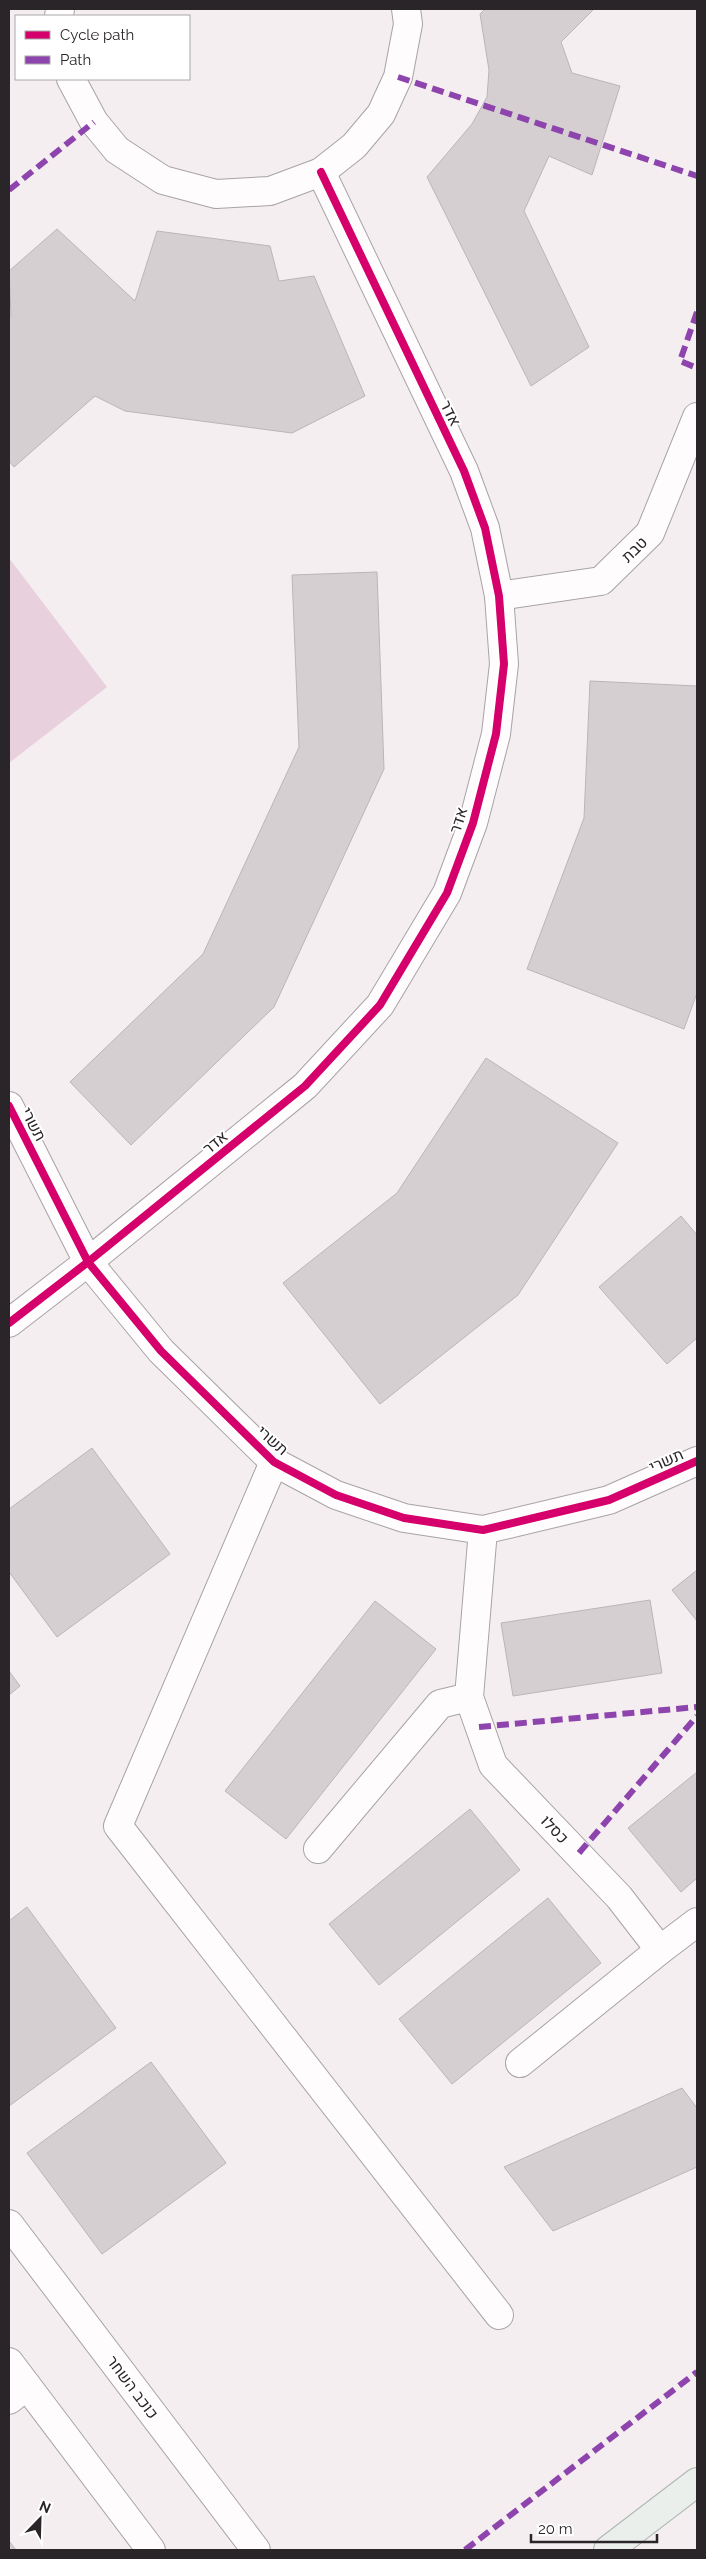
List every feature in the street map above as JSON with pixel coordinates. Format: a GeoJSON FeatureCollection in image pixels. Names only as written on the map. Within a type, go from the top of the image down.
{"type":"FeatureCollection","features":[{"type":"Feature","properties":{"kind":"main road"},"geometry":{"type":"LineString","coordinates":[[608,2550],[697,2482]]}},
{"type":"Feature","properties":{"kind":"street"},"geometry":{"type":"LineString","coordinates":[[72,80],[94,122],[117,150],[163,180],[216,194],[270,191],[321,172],[354,146],[381,114],[398,77],[408,24],[406,9]]}},
{"type":"Feature","properties":{"kind":"street","name":"אדר"},"geometry":{"type":"LineString","coordinates":[[9,1323],[88,1262],[305,1086],[380,1005],[447,893],[473,822],[496,734],[504,664],[499,596],[485,528],[464,471],[321,172]]}},
{"type":"Feature","properties":{"kind":"street","name":"טבת"},"geometry":{"type":"LineString","coordinates":[[499,596],[602,581],[650,533],[697,417]]}},
{"type":"Feature","properties":{"kind":"street","name":"תשרי"},"geometry":{"type":"LineString","coordinates":[[9,1106],[88,1262],[161,1351],[274,1462],[336,1495],[404,1518],[483,1530],[609,1500],[697,1461]]}},
{"type":"Feature","properties":{"kind":"street"},"geometry":{"type":"LineString","coordinates":[[274,1462],[118,1826],[499,2316]]}},
{"type":"Feature","properties":{"kind":"street","name":"כסלו"},"geometry":{"type":"LineString","coordinates":[[483,1530],[470,1697],[493,1765],[613,1891],[660,1950]]}},
{"type":"Feature","properties":{"kind":"street"},"geometry":{"type":"LineString","coordinates":[[318,1849],[440,1704],[470,1697]]}},
{"type":"Feature","properties":{"kind":"street"},"geometry":{"type":"LineString","coordinates":[[520,2064],[697,1922]]}},
{"type":"Feature","properties":{"kind":"street","name":"כוכב השחר"},"geometry":{"type":"LineString","coordinates":[[9,2224],[256,2550]]}},
{"type":"Feature","properties":{"kind":"street"},"geometry":{"type":"LineString","coordinates":[[9,2362],[18,2393],[151,2550]]}},
{"type":"Feature","properties":{"kind":"shaded area"},"geometry":{"type":"Polygon","coordinates":[[[9,558],[107,687],[9,763],[9,558]]]}},
{"type":"Feature","properties":{"kind":"building"},"geometry":{"type":"Polygon","coordinates":[[[485,9],[594,9],[561,42],[572,73],[620,86],[592,175],[549,156],[524,211],[589,347],[531,386],[427,177],[472,124],[487,97],[489,70],[480,14],[485,9]]]}},
{"type":"Feature","properties":{"kind":"building"},"geometry":{"type":"Polygon","coordinates":[[[57,229],[135,301],[157,231],[270,246],[279,281],[314,276],[365,396],[292,433],[125,411],[95,396],[14,467],[9,461],[9,317],[11,316],[9,271],[57,229]]]}},
{"type":"Feature","properties":{"kind":"building"},"geometry":{"type":"Polygon","coordinates":[[[377,572],[384,769],[274,1007],[131,1145],[70,1082],[203,954],[299,747],[292,575],[377,572]]]}},
{"type":"Feature","properties":{"kind":"building"},"geometry":{"type":"Polygon","coordinates":[[[590,681],[697,686],[697,993],[684,1029],[527,969],[584,818],[590,681]]]}},
{"type":"Feature","properties":{"kind":"building"},"geometry":{"type":"Polygon","coordinates":[[[486,1058],[618,1143],[518,1295],[380,1404],[283,1283],[397,1193],[486,1058]]]}},
{"type":"Feature","properties":{"kind":"building"},"geometry":{"type":"Polygon","coordinates":[[[681,1216],[697,1235],[697,1338],[667,1364],[599,1287],[681,1216]]]}},
{"type":"Feature","properties":{"kind":"building"},"geometry":{"type":"Polygon","coordinates":[[[92,1448],[170,1554],[57,1637],[9,1572],[9,1509],[92,1448]]]}},
{"type":"Feature","properties":{"kind":"building"},"geometry":{"type":"Polygon","coordinates":[[[697,1570],[697,1621],[672,1590],[697,1570]]]}},
{"type":"Feature","properties":{"kind":"building"},"geometry":{"type":"Polygon","coordinates":[[[650,1600],[662,1673],[513,1696],[501,1623],[650,1600]]]}},
{"type":"Feature","properties":{"kind":"building"},"geometry":{"type":"Polygon","coordinates":[[[375,1601],[436,1649],[286,1839],[225,1791],[375,1601]]]}},
{"type":"Feature","properties":{"kind":"building"},"geometry":{"type":"Polygon","coordinates":[[[9,1671],[20,1686],[9,1695],[9,1671]]]}},
{"type":"Feature","properties":{"kind":"building"},"geometry":{"type":"Polygon","coordinates":[[[697,1772],[697,1878],[681,1892],[628,1828],[697,1772]]]}},
{"type":"Feature","properties":{"kind":"building"},"geometry":{"type":"Polygon","coordinates":[[[470,1809],[520,1870],[379,1985],[329,1924],[470,1809]]]}},
{"type":"Feature","properties":{"kind":"building"},"geometry":{"type":"Polygon","coordinates":[[[548,1898],[601,1963],[452,2084],[399,2019],[548,1898]]]}},
{"type":"Feature","properties":{"kind":"building"},"geometry":{"type":"Polygon","coordinates":[[[27,1907],[116,2028],[9,2106],[9,1921],[27,1907]]]}},
{"type":"Feature","properties":{"kind":"building"},"geometry":{"type":"Polygon","coordinates":[[[151,2062],[226,2163],[102,2254],[27,2153],[151,2062]]]}},
{"type":"Feature","properties":{"kind":"building"},"geometry":{"type":"Polygon","coordinates":[[[682,2088],[697,2108],[697,2167],[553,2231],[504,2167],[682,2088]]]}},
{"type":"Feature","properties":{"kind":"building"},"geometry":{"type":"Polygon","coordinates":[[[9,2541],[16,2550],[9,2550],[9,2541]]]}},
{"type":"Feature","properties":{"kind":"marked path"},"geometry":{"type":"LineString","coordinates":[[398,77],[697,176]]}},
{"type":"Feature","properties":{"kind":"marked path"},"geometry":{"type":"LineString","coordinates":[[9,190],[94,122]]}},
{"type":"Feature","properties":{"kind":"marked path"},"geometry":{"type":"LineString","coordinates":[[697,312],[680,361],[697,368]]}},
{"type":"Feature","properties":{"kind":"marked path"},"geometry":{"type":"LineString","coordinates":[[479,1727],[697,1707]]}},
{"type":"Feature","properties":{"kind":"marked path"},"geometry":{"type":"LineString","coordinates":[[579,1853],[697,1716]]}},
{"type":"Feature","properties":{"kind":"marked path"},"geometry":{"type":"LineString","coordinates":[[465,2550],[697,2372]]}},
{"type":"Feature","properties":{"kind":"cycle path"},"geometry":{"type":"LineString","coordinates":[[9,1323],[88,1262],[305,1086],[380,1005],[447,893],[473,823],[496,734],[504,664],[499,596],[485,528],[464,471],[321,172]]}},
{"type":"Feature","properties":{"kind":"cycle path"},"geometry":{"type":"LineString","coordinates":[[9,1106],[88,1262],[161,1351],[274,1462],[336,1495],[404,1518],[483,1530],[609,1500],[697,1461]]}}]}
